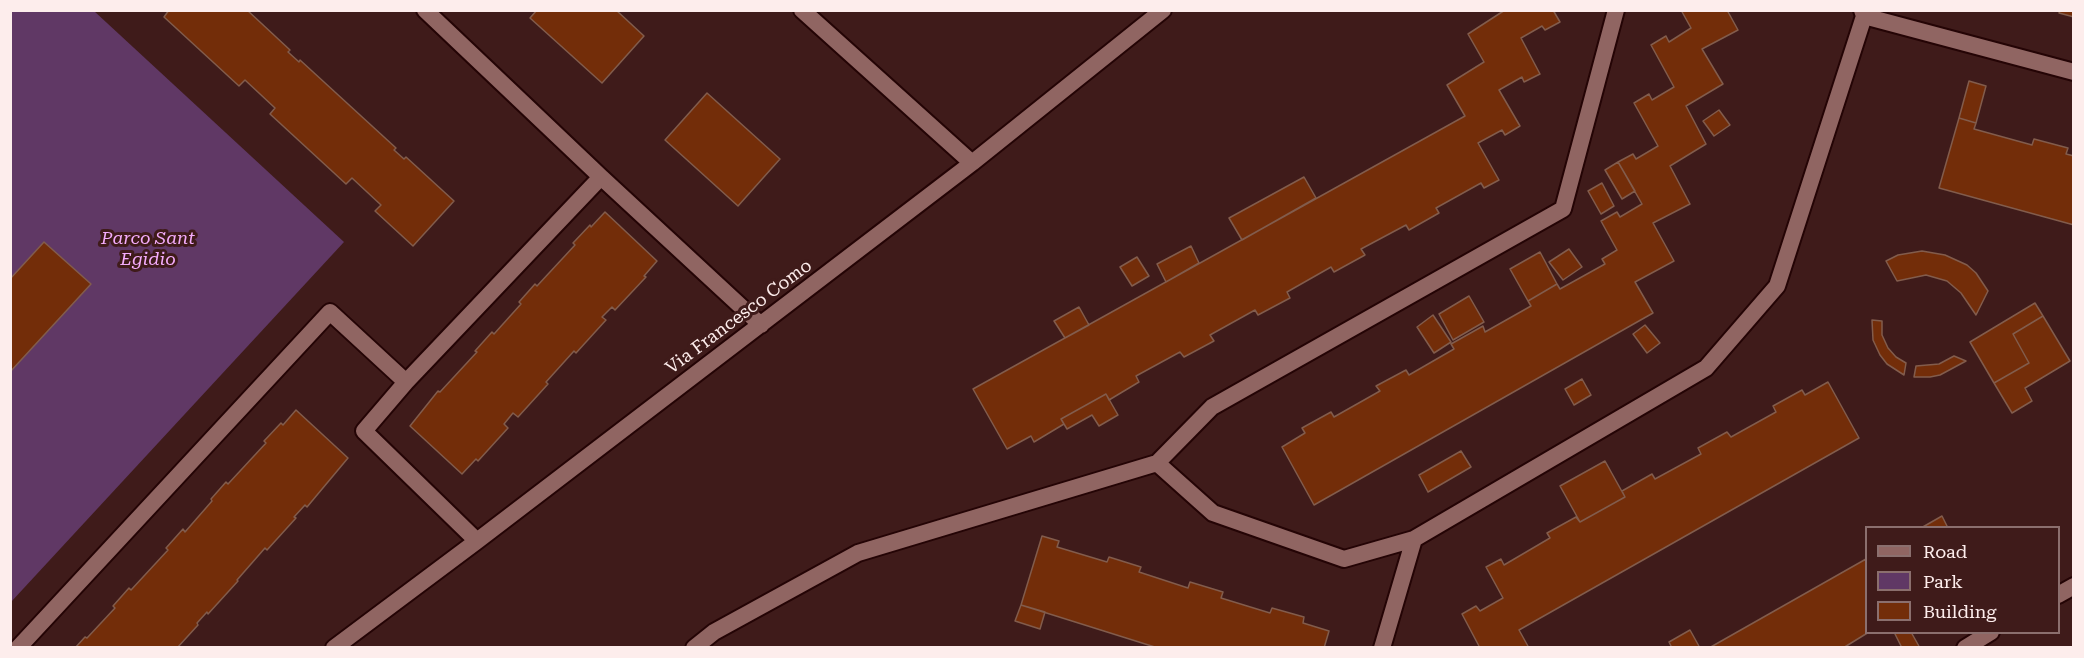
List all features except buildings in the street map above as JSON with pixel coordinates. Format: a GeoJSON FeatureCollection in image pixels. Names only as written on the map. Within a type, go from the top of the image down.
{"type":"FeatureCollection","features":[{"type":"Feature","properties":{"kind":"street"},"geometry":{"type":"LineString","coordinates":[[425,10],[761,325]]}},
{"type":"Feature","properties":{"kind":"street"},"geometry":{"type":"LineString","coordinates":[[802,10],[972,163]]}},
{"type":"Feature","properties":{"kind":"street"},"geometry":{"type":"LineString","coordinates":[[694,648],[715,640],[858,554],[1157,463],[1212,407],[1563,209],[1616,10]]}},
{"type":"Feature","properties":{"kind":"street","name":"Via Francesco Como"},"geometry":{"type":"LineString","coordinates":[[334,648],[972,163],[1158,12]]}},
{"type":"Feature","properties":{"kind":"street"},"geometry":{"type":"LineString","coordinates":[[1157,463],[1213,513],[1344,559],[1414,539],[1706,368],[1770,295],[1777,286],[1864,12],[2073,72]]}},
{"type":"Feature","properties":{"kind":"street"},"geometry":{"type":"LineString","coordinates":[[477,541],[364,431],[406,382],[601,177]]}},
{"type":"Feature","properties":{"kind":"street"},"geometry":{"type":"LineString","coordinates":[[18,648],[330,312],[406,382]]}},
{"type":"Feature","properties":{"kind":"street"},"geometry":{"type":"LineString","coordinates":[[1382,648],[1414,539]]}},
{"type":"Feature","properties":{"kind":"street"},"geometry":{"type":"LineString","coordinates":[[2060,594],[2073,586]]}},
{"type":"Feature","properties":{"kind":"street"},"geometry":{"type":"LineString","coordinates":[[1965,648],[1989,634]]}},
{"type":"Feature","properties":{"kind":"green space","name":"Parco Sant Egidio"},"geometry":{"type":"Polygon","coordinates":[[[11,11],[94,11],[344,242],[11,602],[11,11]]]}}]}
